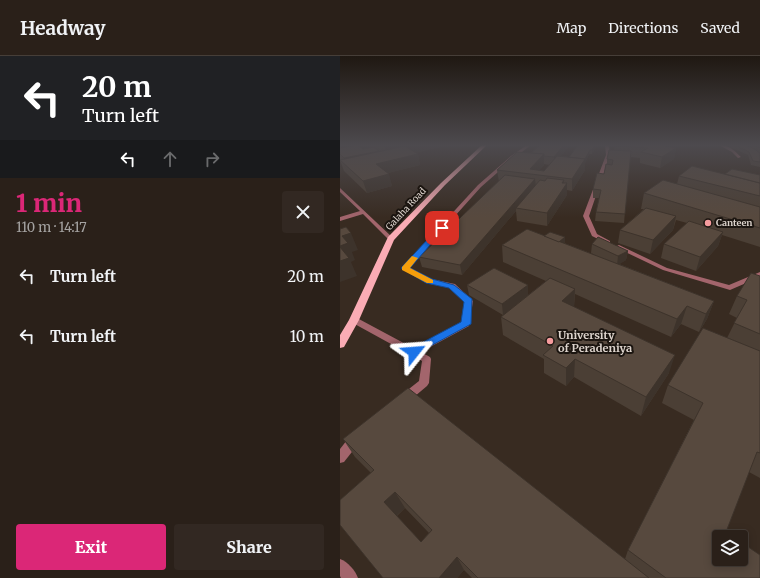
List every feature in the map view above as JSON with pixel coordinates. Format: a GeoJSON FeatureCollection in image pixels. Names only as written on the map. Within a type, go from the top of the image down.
{"type":"FeatureCollection","features":[{"type":"Feature","properties":{"kind":"main road","name":"Galaha Road"},"geometry":{"type":"LineString","coordinates":[[340,344],[354,320],[392,239],[443,184],[459,169]]}},
{"type":"Feature","properties":{"kind":"lane"},"geometry":{"type":"LineString","coordinates":[[414,352],[466,324],[469,301],[452,286],[429,281],[405,268],[475,192],[498,169]]}},
{"type":"Feature","properties":{"kind":"lane"},"geometry":{"type":"LineString","coordinates":[[603,169],[586,216],[594,235],[665,269],[730,288],[760,274]]}},
{"type":"Feature","properties":{"kind":"lane"},"geometry":{"type":"LineString","coordinates":[[340,189],[392,239]]}},
{"type":"Feature","properties":{"kind":"lane"},"geometry":{"type":"LineString","coordinates":[[340,219],[364,212]]}},
{"type":"Feature","properties":{"kind":"lane"},"geometry":{"type":"LineString","coordinates":[[354,320],[427,359],[424,382],[395,406]]}},
{"type":"Feature","properties":{"kind":"lane"},"geometry":{"type":"LineString","coordinates":[[340,458],[354,440],[366,430]]}},
{"type":"Feature","properties":{"kind":"lane"},"geometry":{"type":"LineString","coordinates":[[340,566],[352,578]]}},
{"type":"Feature","properties":{"kind":"building"},"geometry":{"type":"Polygon","coordinates":[[[350,169],[383,169],[389,174],[363,181],[350,169]]]}},
{"type":"Feature","properties":{"kind":"building"},"geometry":{"type":"Polygon","coordinates":[[[533,169],[544,171],[545,169],[578,169],[572,179],[497,170],[533,169]]]}},
{"type":"Feature","properties":{"kind":"building"},"geometry":{"type":"Polygon","coordinates":[[[605,169],[629,169],[625,214],[596,212],[601,190],[593,189],[597,173],[604,174],[605,169]]]}},
{"type":"Feature","properties":{"kind":"building"},"geometry":{"type":"Polygon","coordinates":[[[688,169],[705,169],[760,183],[760,196],[679,176],[688,169]]]}},
{"type":"Feature","properties":{"kind":"building"},"geometry":{"type":"Polygon","coordinates":[[[734,169],[760,175],[760,183],[725,174],[734,169]]]}},
{"type":"Feature","properties":{"kind":"building"},"geometry":{"type":"Polygon","coordinates":[[[505,175],[535,179],[460,265],[419,257],[505,175]]]}},
{"type":"Feature","properties":{"kind":"building"},"geometry":{"type":"Polygon","coordinates":[[[547,178],[564,180],[562,183],[567,183],[547,213],[516,208],[540,180],[545,181],[547,178]]]}},
{"type":"Feature","properties":{"kind":"building"},"geometry":{"type":"Polygon","coordinates":[[[663,180],[760,207],[760,228],[644,193],[663,180]]]}},
{"type":"Feature","properties":{"kind":"building"},"geometry":{"type":"Polygon","coordinates":[[[646,208],[676,216],[653,240],[620,230],[646,208]]]}},
{"type":"Feature","properties":{"kind":"building"},"geometry":{"type":"Polygon","coordinates":[[[689,221],[723,232],[700,257],[664,244],[689,221]]]}},
{"type":"Feature","properties":{"kind":"building"},"geometry":{"type":"Polygon","coordinates":[[[346,227],[351,233],[342,236],[348,243],[340,246],[340,229],[346,227]]]}},
{"type":"Feature","properties":{"kind":"building"},"geometry":{"type":"Polygon","coordinates":[[[527,229],[714,301],[706,314],[687,306],[677,319],[502,245],[527,229]]]}},
{"type":"Feature","properties":{"kind":"building"},"geometry":{"type":"Polygon","coordinates":[[[550,232],[565,237],[559,242],[544,236],[550,232]]]}},
{"type":"Feature","properties":{"kind":"building"},"geometry":{"type":"Polygon","coordinates":[[[598,237],[628,251],[618,256],[592,244],[598,237]]]}},
{"type":"Feature","properties":{"kind":"building"},"geometry":{"type":"Polygon","coordinates":[[[340,247],[349,258],[340,261],[340,247]]]}},
{"type":"Feature","properties":{"kind":"building"},"geometry":{"type":"Polygon","coordinates":[[[494,268],[528,285],[502,304],[467,285],[494,268]]]}},
{"type":"Feature","properties":{"kind":"building"},"geometry":{"type":"Polygon","coordinates":[[[751,273],[760,276],[760,334],[734,323],[747,300],[737,296],[751,273]]]}},
{"type":"Feature","properties":{"kind":"building"},"geometry":{"type":"Polygon","coordinates":[[[550,278],[575,289],[562,301],[675,355],[646,397],[575,359],[566,368],[543,355],[553,346],[501,317],[550,278]]]}},
{"type":"Feature","properties":{"kind":"building"},"geometry":{"type":"Polygon","coordinates":[[[703,328],[760,351],[760,453],[757,452],[727,530],[712,530],[712,566],[748,566],[748,547],[760,555],[760,578],[666,578],[628,550],[703,403],[668,385],[703,328]]]}},
{"type":"Feature","properties":{"kind":"building"},"geometry":{"type":"Polygon","coordinates":[[[408,388],[649,578],[478,578],[457,557],[439,578],[383,578],[340,525],[340,500],[374,470],[343,439],[408,388]],[[395,492],[384,502],[421,542],[432,530],[395,492]]]}},
{"type":"Feature","properties":{"kind":"slow traffic"},"geometry":{"type":"LineString","coordinates":[[414,258],[405,268],[430,281]]}},
{"type":"Feature","properties":{"kind":"place","name":"Canteen"},"geometry":{"type":"Point","coordinates":[708,223]}},
{"type":"Feature","properties":{"kind":"place","name":"University of Peradeniya"},"geometry":{"type":"Point","coordinates":[550,341]}},
{"type":"Feature","properties":{"kind":"route"},"geometry":{"type":"LineString","coordinates":[[414,352],[466,324],[469,301],[452,286],[429,281],[405,268],[442,228]]}}]}
